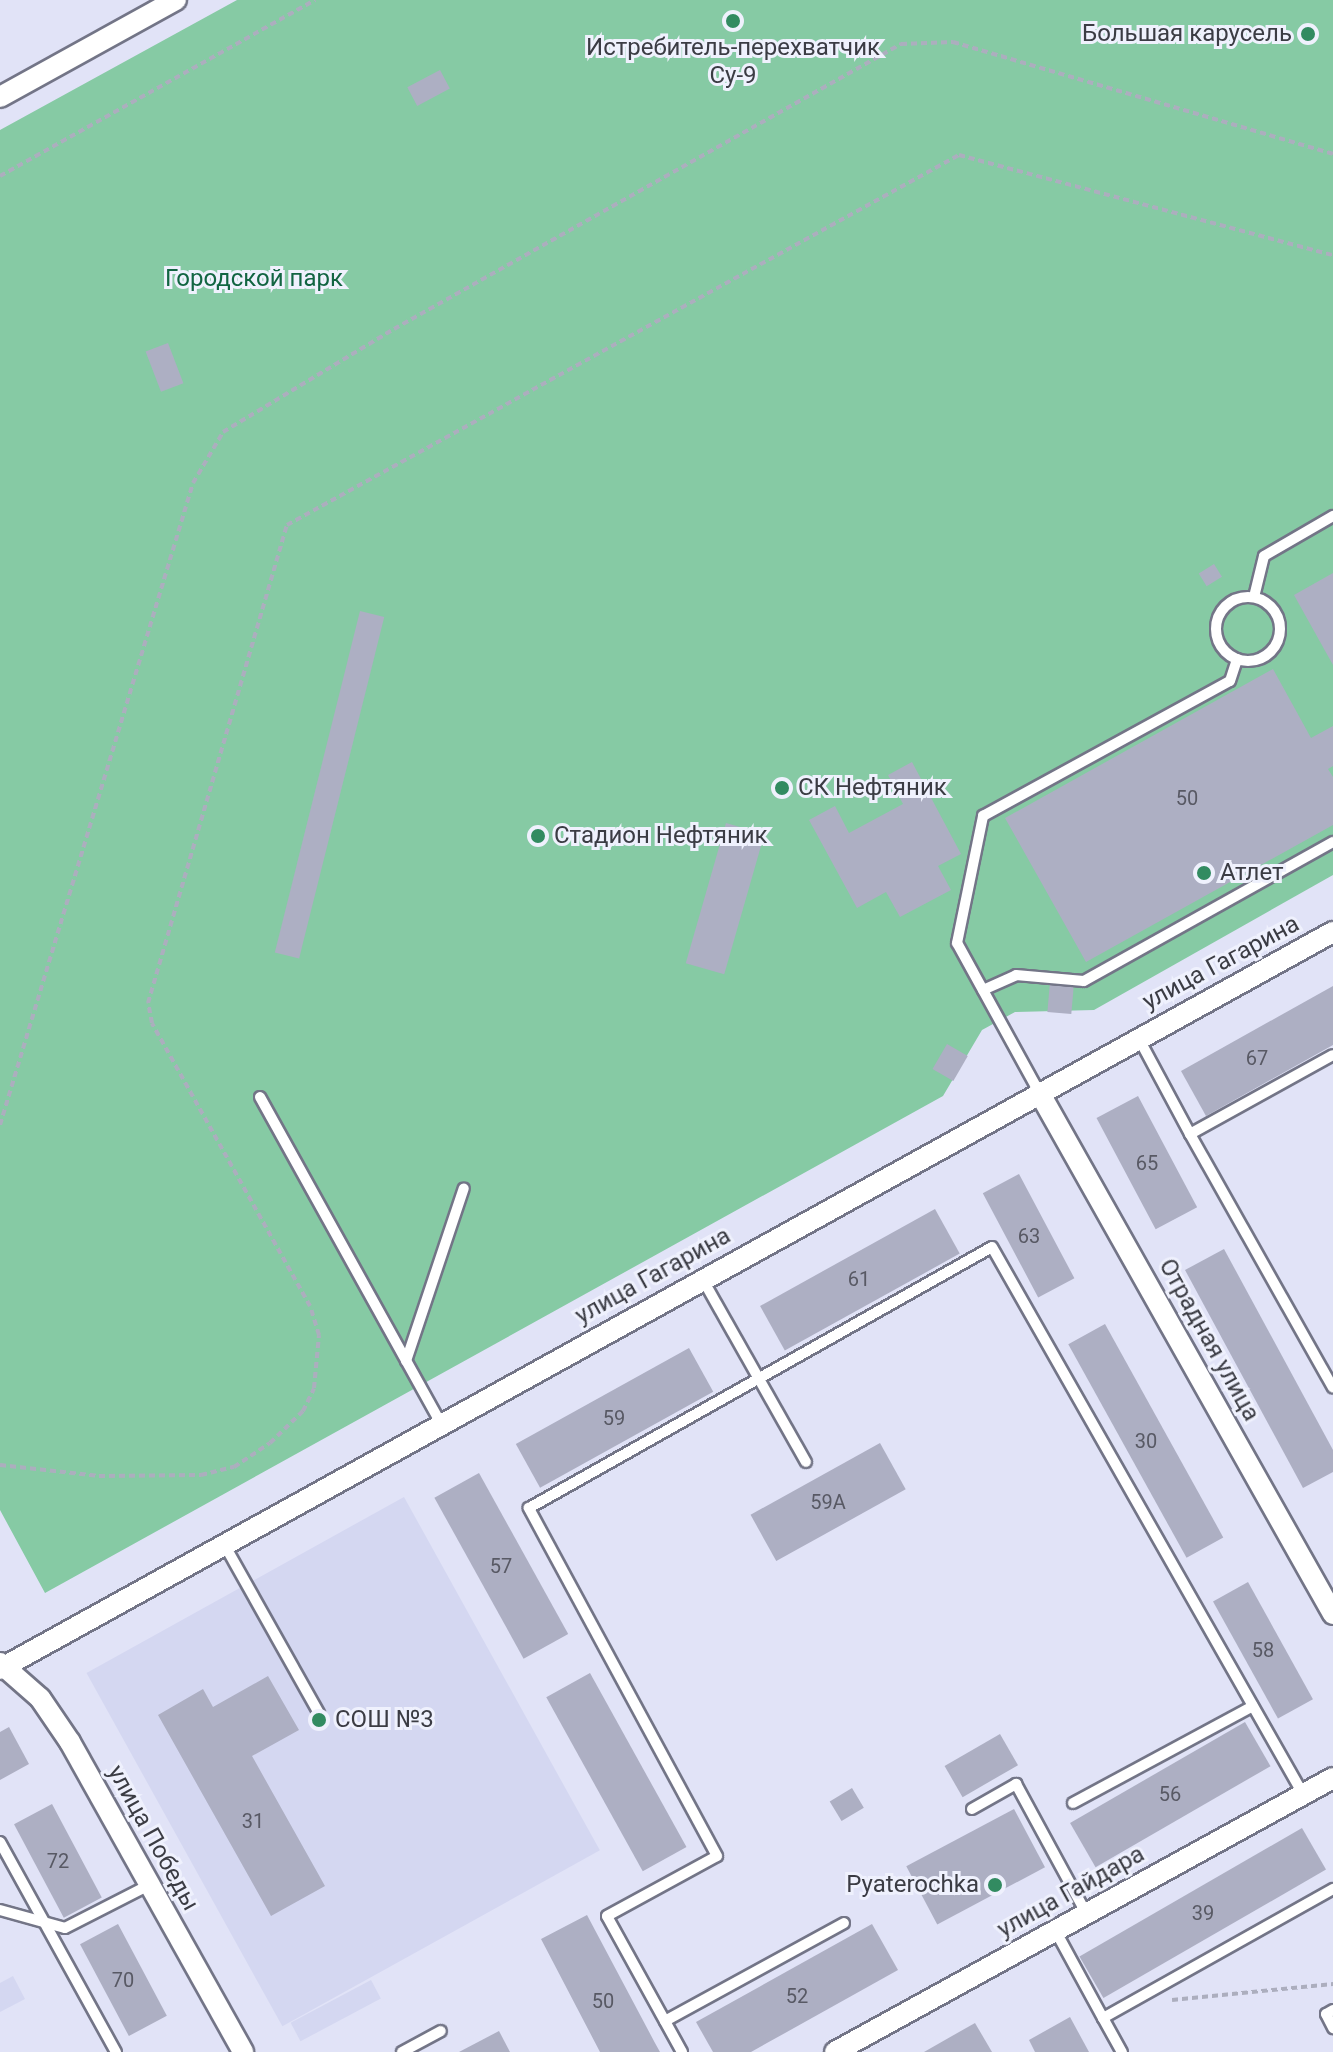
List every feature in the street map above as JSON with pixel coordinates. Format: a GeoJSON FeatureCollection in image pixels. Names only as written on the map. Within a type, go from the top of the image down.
{"type":"FeatureCollection","features":[{"type":"Feature","properties":{"kind":"street"},"geometry":{"type":"LineString","coordinates":[[0,97],[169,2]]}},
{"type":"Feature","properties":{"kind":"street","name":"улица Гагарина"},"geometry":{"type":"LineString","coordinates":[[1,1663],[224,1544],[1333,932]]}},
{"type":"Feature","properties":{"kind":"street","name":"Отрадная улица"},"geometry":{"type":"LineString","coordinates":[[1039,1092],[1333,1614]]}},
{"type":"Feature","properties":{"kind":"street","name":"улица Победы"},"geometry":{"type":"LineString","coordinates":[[1,1663],[40,1698],[70,1742],[243,2052]]}},
{"type":"Feature","properties":{"kind":"street","name":"улица Гайдара"},"geometry":{"type":"LineString","coordinates":[[835,2052],[1333,1778]]}},
{"type":"Feature","properties":{"kind":"lane"},"geometry":{"type":"LineString","coordinates":[[1254,597],[1264,556],[1333,516]]}},
{"type":"Feature","properties":{"kind":"lane"},"geometry":{"type":"LineString","coordinates":[[1254,597],[1272,607],[1279,637],[1258,659],[1237,659],[1220,646],[1216,625],[1225,606],[1254,597]]}},
{"type":"Feature","properties":{"kind":"lane"},"geometry":{"type":"LineString","coordinates":[[1039,1092],[957,943],[983,816],[1230,681],[1237,659]]}},
{"type":"Feature","properties":{"kind":"lane"},"geometry":{"type":"LineString","coordinates":[[983,990],[1016,975],[1084,981],[1333,842]]}},
{"type":"Feature","properties":{"kind":"lane"},"geometry":{"type":"LineString","coordinates":[[1138,1037],[1333,1388]]}},
{"type":"Feature","properties":{"kind":"lane"},"geometry":{"type":"LineString","coordinates":[[1190,1134],[1333,1055]]}},
{"type":"Feature","properties":{"kind":"lane"},"geometry":{"type":"LineString","coordinates":[[260,1097],[441,1424]]}},
{"type":"Feature","properties":{"kind":"lane"},"geometry":{"type":"LineString","coordinates":[[406,1361],[464,1188]]}},
{"type":"Feature","properties":{"kind":"lane"},"geometry":{"type":"LineString","coordinates":[[682,2052],[607,1916],[717,1856],[529,1508],[992,1247],[1303,1794]]}},
{"type":"Feature","properties":{"kind":"lane"},"geometry":{"type":"LineString","coordinates":[[702,1278],[806,1462]]}},
{"type":"Feature","properties":{"kind":"lane"},"geometry":{"type":"LineString","coordinates":[[224,1544],[319,1713]]}},
{"type":"Feature","properties":{"kind":"lane"},"geometry":{"type":"LineString","coordinates":[[1073,1803],[1253,1706]]}},
{"type":"Feature","properties":{"kind":"lane"},"geometry":{"type":"LineString","coordinates":[[972,1809],[1016,1784],[1086,1913]]}},
{"type":"Feature","properties":{"kind":"lane"},"geometry":{"type":"LineString","coordinates":[[0,1842],[116,2052]]}},
{"type":"Feature","properties":{"kind":"lane"},"geometry":{"type":"LineString","coordinates":[[0,1910],[46,1926],[81,1923],[149,1885]]}},
{"type":"Feature","properties":{"kind":"lane"},"geometry":{"type":"LineString","coordinates":[[1103,2018],[1333,1889]]}},
{"type":"Feature","properties":{"kind":"lane"},"geometry":{"type":"LineString","coordinates":[[665,2021],[844,1923]]}},
{"type":"Feature","properties":{"kind":"lane"},"geometry":{"type":"LineString","coordinates":[[1055,1930],[1122,2052]]}},
{"type":"Feature","properties":{"kind":"lane"},"geometry":{"type":"LineString","coordinates":[[1333,2010],[1326,2014],[1333,2028]]}},
{"type":"Feature","properties":{"kind":"lane"},"geometry":{"type":"LineString","coordinates":[[402,2052],[441,2031]]}},
{"type":"Feature","properties":{"kind":"path"},"geometry":{"type":"LineString","coordinates":[[0,176],[315,0]]}},
{"type":"Feature","properties":{"kind":"path"},"geometry":{"type":"LineString","coordinates":[[0,1125],[193,483],[223,432],[435,306],[901,44],[953,42],[1333,154]]}},
{"type":"Feature","properties":{"kind":"path"},"geometry":{"type":"LineString","coordinates":[[0,1465],[99,1476],[201,1475],[234,1467],[270,1443],[303,1411],[314,1388],[319,1335],[310,1306],[152,1023],[148,1003],[281,537],[297,516],[959,155],[1333,255]]}},
{"type":"Feature","properties":{"kind":"path"},"geometry":{"type":"LineString","coordinates":[[1126,2005],[1333,1984]]}},
{"type":"Feature","properties":{"kind":"shaded area","name":"СОШ №3"},"geometry":{"type":"Polygon","coordinates":[[[404,1497],[600,1850],[282,2026],[87,1673],[404,1497]]]}},
{"type":"Feature","properties":{"kind":"shaded area"},"geometry":{"type":"Polygon","coordinates":[[[13,1976],[25,1999],[0,2012],[0,1983],[13,1976]]]}},
{"type":"Feature","properties":{"kind":"shaded area"},"geometry":{"type":"Polygon","coordinates":[[[371,1980],[381,1999],[301,2041],[291,2023],[371,1980]]]}},
{"type":"Feature","properties":{"kind":"green space","name":"Городской парк"},"geometry":{"type":"Polygon","coordinates":[[[237,0],[1333,0],[1333,875],[1094,1010],[1015,1012],[982,1030],[943,1096],[45,1593],[0,1510],[0,130],[237,0]]]}},
{"type":"Feature","properties":{"kind":"building"},"geometry":{"type":"Polygon","coordinates":[[[440,70],[450,89],[417,106],[407,87],[440,70]]]}},
{"type":"Feature","properties":{"kind":"building"},"geometry":{"type":"Polygon","coordinates":[[[168,343],[183,383],[161,392],[146,352],[168,343]]]}},
{"type":"Feature","properties":{"kind":"building"},"geometry":{"type":"Polygon","coordinates":[[[1214,564],[1222,577],[1207,586],[1199,574],[1214,564]]]}},
{"type":"Feature","properties":{"kind":"building"},"geometry":{"type":"Polygon","coordinates":[[[1333,573],[1333,665],[1294,595],[1333,573]]]}},
{"type":"Feature","properties":{"kind":"building"},"geometry":{"type":"Polygon","coordinates":[[[360,611],[384,617],[299,959],[275,953],[360,611]]]}},
{"type":"Feature","properties":{"kind":"building"},"geometry":{"type":"Polygon","coordinates":[[[1273,669],[1311,738],[1333,726],[1333,766],[1328,769],[1333,777],[1333,825],[1086,962],[1005,818],[1273,669]]]}},
{"type":"Feature","properties":{"kind":"building"},"geometry":{"type":"Polygon","coordinates":[[[912,762],[961,854],[938,866],[951,890],[900,917],[886,892],[857,908],[809,820],[835,806],[849,833],[903,804],[888,775],[912,762]]]}},
{"type":"Feature","properties":{"kind":"building"},"geometry":{"type":"Polygon","coordinates":[[[726,823],[764,834],[724,974],[686,963],[726,823]]]}},
{"type":"Feature","properties":{"kind":"building"},"geometry":{"type":"Polygon","coordinates":[[[1050,982],[1074,984],[1071,1014],[1047,1012],[1050,982]]]}},
{"type":"Feature","properties":{"kind":"building"},"geometry":{"type":"Polygon","coordinates":[[[1333,986],[1333,1045],[1206,1116],[1181,1071],[1333,986]]]}},
{"type":"Feature","properties":{"kind":"building"},"geometry":{"type":"Polygon","coordinates":[[[947,1044],[968,1056],[953,1081],[932,1069],[947,1044]]]}},
{"type":"Feature","properties":{"kind":"building"},"geometry":{"type":"Polygon","coordinates":[[[1138,1096],[1197,1207],[1156,1229],[1097,1118],[1138,1096]]]}},
{"type":"Feature","properties":{"kind":"building"},"geometry":{"type":"Polygon","coordinates":[[[1019,1174],[1074,1278],[1038,1297],[983,1193],[1019,1174]]]}},
{"type":"Feature","properties":{"kind":"building"},"geometry":{"type":"Polygon","coordinates":[[[935,1209],[960,1254],[785,1351],[760,1306],[935,1209]]]}},
{"type":"Feature","properties":{"kind":"building"},"geometry":{"type":"Polygon","coordinates":[[[1224,1249],[1333,1450],[1333,1472],[1303,1488],[1185,1270],[1224,1249]]]}},
{"type":"Feature","properties":{"kind":"building"},"geometry":{"type":"Polygon","coordinates":[[[1105,1324],[1223,1537],[1187,1558],[1068,1344],[1105,1324]]]}},
{"type":"Feature","properties":{"kind":"building"},"geometry":{"type":"Polygon","coordinates":[[[689,1348],[713,1392],[540,1488],[516,1444],[689,1348]]]}},
{"type":"Feature","properties":{"kind":"building"},"geometry":{"type":"Polygon","coordinates":[[[880,1443],[906,1489],[776,1561],[751,1515],[880,1443]]]}},
{"type":"Feature","properties":{"kind":"building"},"geometry":{"type":"Polygon","coordinates":[[[479,1473],[568,1634],[524,1659],[434,1498],[479,1473]]]}},
{"type":"Feature","properties":{"kind":"building"},"geometry":{"type":"Polygon","coordinates":[[[1248,1582],[1313,1699],[1278,1719],[1213,1601],[1248,1582]]]}},
{"type":"Feature","properties":{"kind":"building"},"geometry":{"type":"Polygon","coordinates":[[[590,1673],[686,1847],[643,1871],[546,1697],[590,1673]]]}},
{"type":"Feature","properties":{"kind":"building"},"geometry":{"type":"Polygon","coordinates":[[[268,1676],[299,1730],[252,1756],[325,1886],[271,1916],[158,1715],[203,1689],[213,1707],[268,1676]]]}},
{"type":"Feature","properties":{"kind":"building"},"geometry":{"type":"Polygon","coordinates":[[[1245,1722],[1270,1766],[1096,1867],[1070,1823],[1245,1722]]]}},
{"type":"Feature","properties":{"kind":"building"},"geometry":{"type":"Polygon","coordinates":[[[9,1727],[29,1764],[0,1780],[0,1732],[9,1727]]]}},
{"type":"Feature","properties":{"kind":"building"},"geometry":{"type":"Polygon","coordinates":[[[1000,1734],[1018,1765],[963,1797],[945,1766],[1000,1734]]]}},
{"type":"Feature","properties":{"kind":"building"},"geometry":{"type":"Polygon","coordinates":[[[852,1788],[864,1808],[842,1821],[830,1801],[852,1788]]]}},
{"type":"Feature","properties":{"kind":"building"},"geometry":{"type":"Polygon","coordinates":[[[52,1804],[102,1898],[64,1918],[14,1824],[52,1804]]]}},
{"type":"Feature","properties":{"kind":"building"},"geometry":{"type":"Polygon","coordinates":[[[1014,1809],[1045,1867],[937,1925],[906,1866],[1014,1809]]]}},
{"type":"Feature","properties":{"kind":"building"},"geometry":{"type":"Polygon","coordinates":[[[1302,1828],[1326,1870],[1103,1998],[1079,1956],[1302,1828]]]}},
{"type":"Feature","properties":{"kind":"building"},"geometry":{"type":"Polygon","coordinates":[[[587,1915],[660,2052],[600,2052],[541,1939],[587,1915]]]}},
{"type":"Feature","properties":{"kind":"building"},"geometry":{"type":"Polygon","coordinates":[[[118,1924],[167,2016],[129,2036],[80,1944],[118,1924]]]}},
{"type":"Feature","properties":{"kind":"building"},"geometry":{"type":"Polygon","coordinates":[[[872,1924],[898,1970],[751,2052],[713,2052],[696,2022],[872,1924]]]}},
{"type":"Feature","properties":{"kind":"building"},"geometry":{"type":"Polygon","coordinates":[[[1070,2017],[1089,2052],[1035,2052],[1029,2040],[1070,2017]]]}},
{"type":"Feature","properties":{"kind":"building"},"geometry":{"type":"Polygon","coordinates":[[[975,2023],[992,2052],[924,2052],[952,2036],[975,2023]]]}},
{"type":"Feature","properties":{"kind":"building"},"geometry":{"type":"Polygon","coordinates":[[[499,2031],[510,2052],[459,2052],[499,2031]]]}},
{"type":"Feature","properties":{"kind":"place","name":"Истребитель-перехватчик Су-9"},"geometry":{"type":"Point","coordinates":[733,21]}},
{"type":"Feature","properties":{"kind":"place","name":"Большая карусель"},"geometry":{"type":"Point","coordinates":[1308,34]}},
{"type":"Feature","properties":{"kind":"place","name":"СК Нефтяник"},"geometry":{"type":"Point","coordinates":[782,788]}},
{"type":"Feature","properties":{"kind":"place","name":"Стадион Нефтяник"},"geometry":{"type":"Point","coordinates":[538,836]}},
{"type":"Feature","properties":{"kind":"place","name":"Атлет"},"geometry":{"type":"Point","coordinates":[1204,873]}},
{"type":"Feature","properties":{"kind":"place","name":"СОШ №3"},"geometry":{"type":"Point","coordinates":[319,1720]}},
{"type":"Feature","properties":{"kind":"place","name":"Pyaterochka"},"geometry":{"type":"Point","coordinates":[995,1885]}}]}
